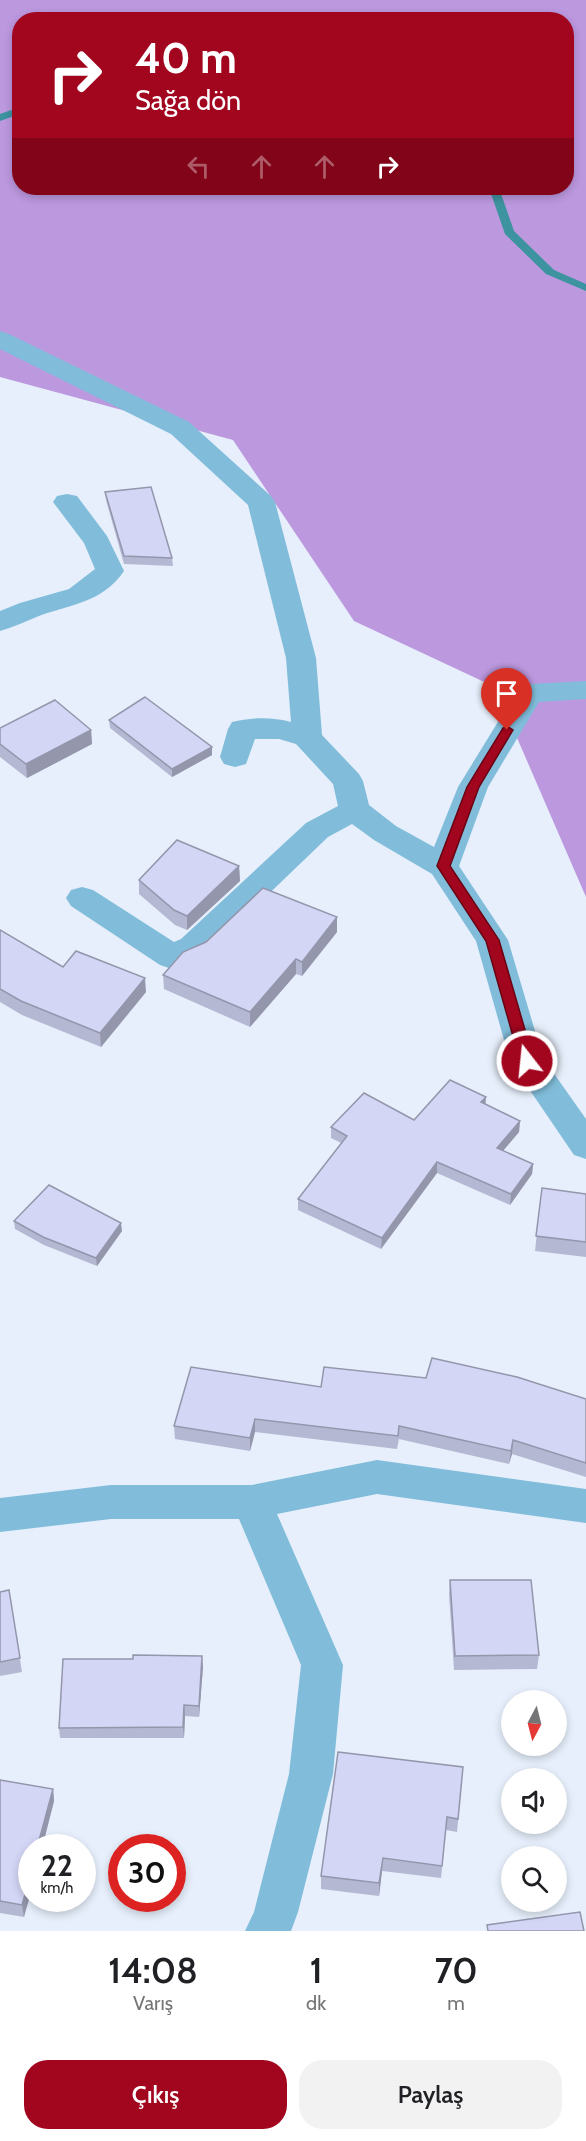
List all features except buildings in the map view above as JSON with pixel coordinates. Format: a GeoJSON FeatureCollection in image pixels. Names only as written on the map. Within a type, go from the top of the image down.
{"type":"FeatureCollection","features":[{"type":"Feature","properties":{"kind":"street"},"geometry":{"type":"LineString","coordinates":[[0,339],[180,428],[261,502],[301,658],[307,737]]}},
{"type":"Feature","properties":{"kind":"street"},"geometry":{"type":"LineString","coordinates":[[0,622],[30,609],[79,595],[110,572],[97,542],[67,502]]}},
{"type":"Feature","properties":{"kind":"street"},"geometry":{"type":"LineString","coordinates":[[443,866],[473,787],[530,693],[586,690]]}},
{"type":"Feature","properties":{"kind":"street"},"geometry":{"type":"LineString","coordinates":[[235,757],[243,729],[280,729],[307,737],[348,781],[354,810],[385,833],[443,866],[492,940],[527,1061],[586,1146]]}},
{"type":"Feature","properties":{"kind":"street"},"geometry":{"type":"LineString","coordinates":[[82,898],[172,957],[193,947],[317,830],[354,810]]}},
{"type":"Feature","properties":{"kind":"street"},"geometry":{"type":"LineString","coordinates":[[0,1515],[111,1502],[252,1502],[377,1477],[586,1506]]}},
{"type":"Feature","properties":{"kind":"street"},"geometry":{"type":"LineString","coordinates":[[252,1502],[322,1665],[311,1774],[276,1912],[268,1931]]}},
{"type":"Feature","properties":{"kind":"shaded area"},"geometry":{"type":"Polygon","coordinates":[[[0,0],[586,0],[586,897],[495,687],[354,621],[233,440],[0,377],[0,0]]]}},
{"type":"Feature","properties":{"kind":"waterway"},"geometry":{"type":"LineString","coordinates":[[0,118],[12,113]]}},
{"type":"Feature","properties":{"kind":"waterway"},"geometry":{"type":"LineString","coordinates":[[496,195],[509,232],[550,272],[586,288]]}},
{"type":"Feature","properties":{"kind":"route"},"geometry":{"type":"LineString","coordinates":[[507,730],[473,787],[443,866],[492,940],[527,1061]]}}]}
